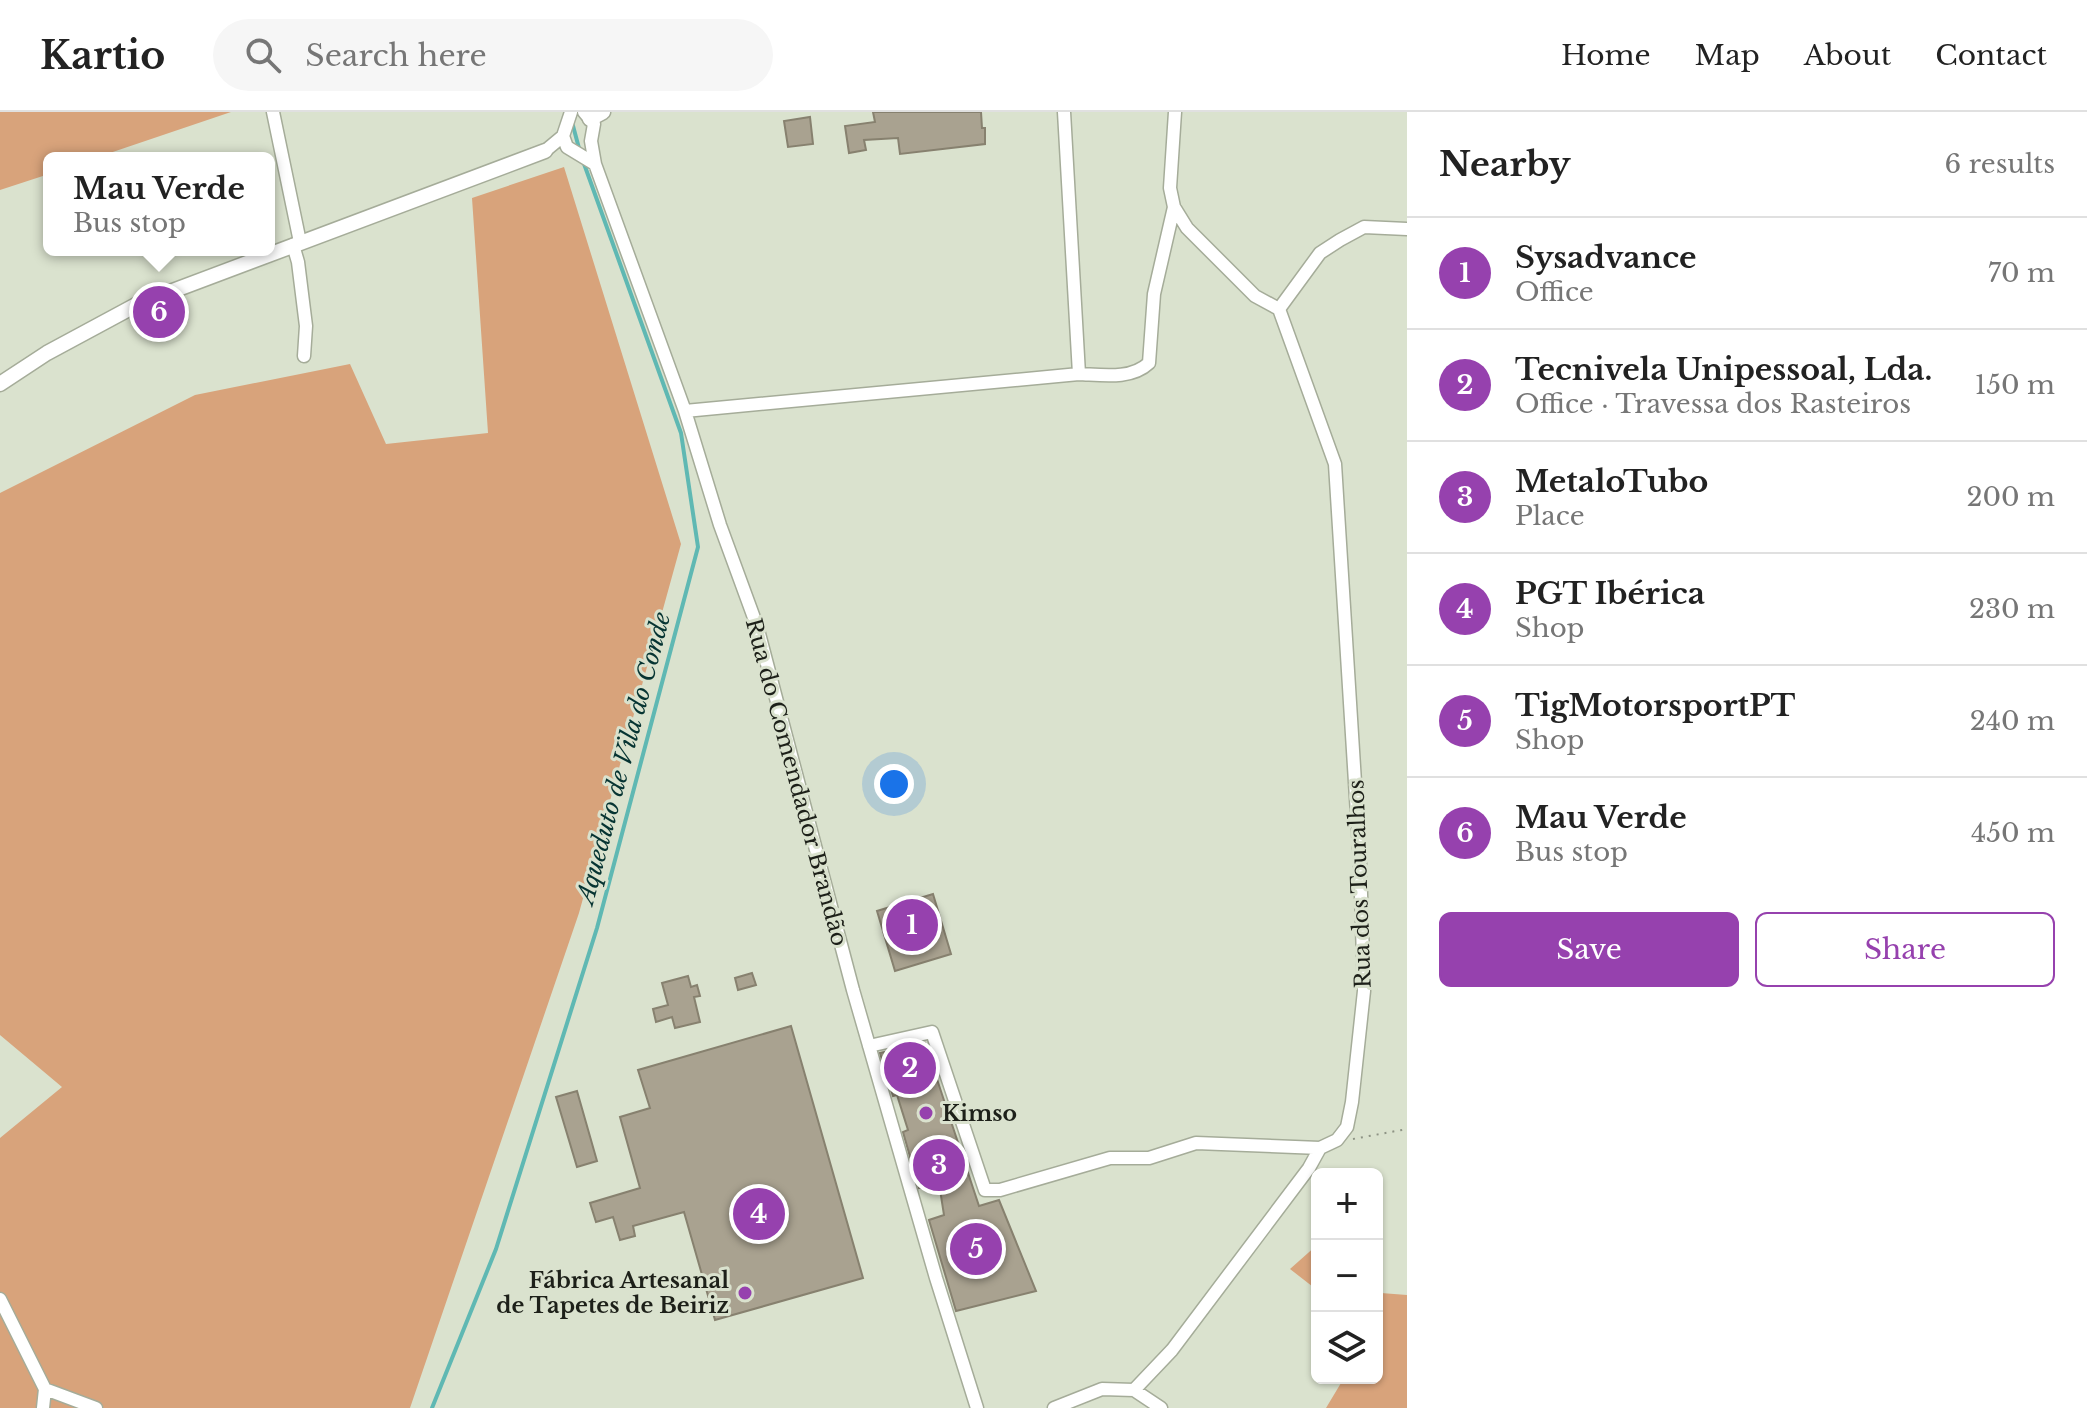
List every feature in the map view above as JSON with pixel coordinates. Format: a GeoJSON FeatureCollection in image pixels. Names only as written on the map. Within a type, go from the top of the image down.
{"type":"FeatureCollection","features":[{"type":"Feature","properties":{"kind":"street"},"geometry":{"type":"LineString","coordinates":[[273,112],[296,244],[306,326],[304,356]]}},
{"type":"Feature","properties":{"kind":"street"},"geometry":{"type":"LineString","coordinates":[[1064,112],[1079,374]]}},
{"type":"Feature","properties":{"kind":"street"},"geometry":{"type":"LineString","coordinates":[[1175,112],[1170,188],[1174,207],[1187,228],[1255,296],[1279,309],[1320,253],[1340,240],[1364,227],[1407,229]]}},
{"type":"Feature","properties":{"kind":"street"},"geometry":{"type":"LineString","coordinates":[[567,144],[571,116],[591,115]]}},
{"type":"Feature","properties":{"kind":"street","name":"Rua do Comendador Brandão"},"geometry":{"type":"LineString","coordinates":[[591,115],[595,129],[591,141],[595,164],[685,411],[720,525],[757,626],[869,1046],[977,1408]]}},
{"type":"Feature","properties":{"kind":"street"},"geometry":{"type":"LineString","coordinates":[[275,252],[545,151],[567,144],[583,149],[591,141]]}},
{"type":"Feature","properties":{"kind":"street"},"geometry":{"type":"LineString","coordinates":[[567,144],[595,164]]}},
{"type":"Feature","properties":{"kind":"street"},"geometry":{"type":"LineString","coordinates":[[685,411],[1079,374],[1119,376],[1141,370],[1149,363],[1154,294],[1174,207]]}},
{"type":"Feature","properties":{"kind":"street"},"geometry":{"type":"LineString","coordinates":[[0,384],[47,353],[138,304],[264,256]]}},
{"type":"Feature","properties":{"kind":"street","name":"Rua dos Touralhos"},"geometry":{"type":"LineString","coordinates":[[1279,309],[1335,464],[1360,862],[1364,991],[1352,1102],[1347,1127],[1340,1136]]}},
{"type":"Feature","properties":{"kind":"street"},"geometry":{"type":"LineString","coordinates":[[869,1046],[932,1032],[985,1190],[1000,1190],[1110,1158],[1149,1158],[1196,1143],[1320,1148]]}},
{"type":"Feature","properties":{"kind":"street"},"geometry":{"type":"LineString","coordinates":[[1134,1390],[1172,1350],[1309,1168],[1320,1148],[1340,1136]]}},
{"type":"Feature","properties":{"kind":"street"},"geometry":{"type":"LineString","coordinates":[[0,1299],[45,1389],[43,1408]]}},
{"type":"Feature","properties":{"kind":"street"},"geometry":{"type":"LineString","coordinates":[[45,1389],[96,1408]]}},
{"type":"Feature","properties":{"kind":"street"},"geometry":{"type":"LineString","coordinates":[[1054,1408],[1102,1389],[1134,1390],[1161,1408]]}},
{"type":"Feature","properties":{"kind":"path"},"geometry":{"type":"LineString","coordinates":[[1340,1136],[1355,1140],[1407,1129]]}},
{"type":"Feature","properties":{"kind":"shaded area"},"geometry":{"type":"Polygon","coordinates":[[[0,112],[231,112],[113,152],[43,152],[43,176],[0,190],[0,112]]]}},
{"type":"Feature","properties":{"kind":"shaded area"},"geometry":{"type":"Polygon","coordinates":[[[564,167],[681,544],[579,913],[410,1408],[0,1408],[0,1138],[62,1087],[0,1035],[0,493],[195,395],[350,364],[386,444],[488,433],[472,198],[564,167]]]}},
{"type":"Feature","properties":{"kind":"shaded area"},"geometry":{"type":"Polygon","coordinates":[[[1311,1250],[1311,1285],[1290,1269],[1311,1250]]]}},
{"type":"Feature","properties":{"kind":"shaded area"},"geometry":{"type":"Polygon","coordinates":[[[1383,1293],[1407,1295],[1407,1408],[1326,1408],[1340,1384],[1383,1384],[1383,1293]]]}},
{"type":"Feature","properties":{"kind":"building"},"geometry":{"type":"Polygon","coordinates":[[[873,112],[981,112],[985,144],[900,154],[898,138],[864,140],[866,150],[849,153],[845,126],[875,122],[873,112]]]}},
{"type":"Feature","properties":{"kind":"building"},"geometry":{"type":"Polygon","coordinates":[[[810,117],[813,144],[788,147],[784,121],[810,117]]]}},
{"type":"Feature","properties":{"kind":"building"},"geometry":{"type":"Polygon","coordinates":[[[933,894],[951,954],[895,971],[877,911],[933,894]]]}},
{"type":"Feature","properties":{"kind":"building"},"geometry":{"type":"Polygon","coordinates":[[[752,973],[756,985],[738,990],[735,978],[752,973]]]}},
{"type":"Feature","properties":{"kind":"building"},"geometry":{"type":"Polygon","coordinates":[[[688,976],[691,987],[697,985],[700,996],[694,997],[700,1022],[675,1028],[672,1017],[656,1022],[653,1009],[668,1005],[662,983],[688,976]]]}},
{"type":"Feature","properties":{"kind":"building"},"geometry":{"type":"Polygon","coordinates":[[[791,1026],[863,1278],[715,1320],[684,1212],[633,1226],[635,1236],[620,1240],[613,1217],[596,1222],[590,1203],[640,1188],[620,1117],[650,1108],[638,1070],[791,1026]]]}},
{"type":"Feature","properties":{"kind":"building"},"geometry":{"type":"Polygon","coordinates":[[[925,1043],[979,1206],[999,1200],[1036,1291],[956,1311],[929,1220],[944,1215],[939,1183],[919,1188],[903,1132],[908,1130],[897,1095],[893,1096],[880,1053],[925,1043]]]}},
{"type":"Feature","properties":{"kind":"building"},"geometry":{"type":"Polygon","coordinates":[[[577,1091],[597,1161],[577,1167],[556,1097],[577,1091]]]}},
{"type":"Feature","properties":{"kind":"waterway","name":"Aqueduto de Vila do Conde"},"geometry":{"type":"LineString","coordinates":[[572,122],[580,152]]}},
{"type":"Feature","properties":{"kind":"waterway","name":"Aqueduto de Vila do Conde"},"geometry":{"type":"LineString","coordinates":[[432,1408],[496,1249],[597,928],[698,547],[681,433],[583,161]]}},
{"type":"Feature","properties":{"kind":"place","name":"Mau Verde"},"geometry":{"type":"Point","coordinates":[159,312]}},
{"type":"Feature","properties":{"kind":"place","name":"Sysadvance"},"geometry":{"type":"Point","coordinates":[912,925]}},
{"type":"Feature","properties":{"kind":"place","name":"Tecnivela Unipessoal, Lda."},"geometry":{"type":"Point","coordinates":[910,1068]}},
{"type":"Feature","properties":{"kind":"place","name":"Kimso"},"geometry":{"type":"Point","coordinates":[926,1113]}},
{"type":"Feature","properties":{"kind":"place","name":"MetaloTubo"},"geometry":{"type":"Point","coordinates":[939,1165]}},
{"type":"Feature","properties":{"kind":"place","name":"PGT Ibérica"},"geometry":{"type":"Point","coordinates":[759,1214]}},
{"type":"Feature","properties":{"kind":"place","name":"TigMotorsportPT"},"geometry":{"type":"Point","coordinates":[976,1249]}},
{"type":"Feature","properties":{"kind":"place","name":"Fábrica Artesanal de Tapetes de Beiriz"},"geometry":{"type":"Point","coordinates":[745,1293]}}]}
